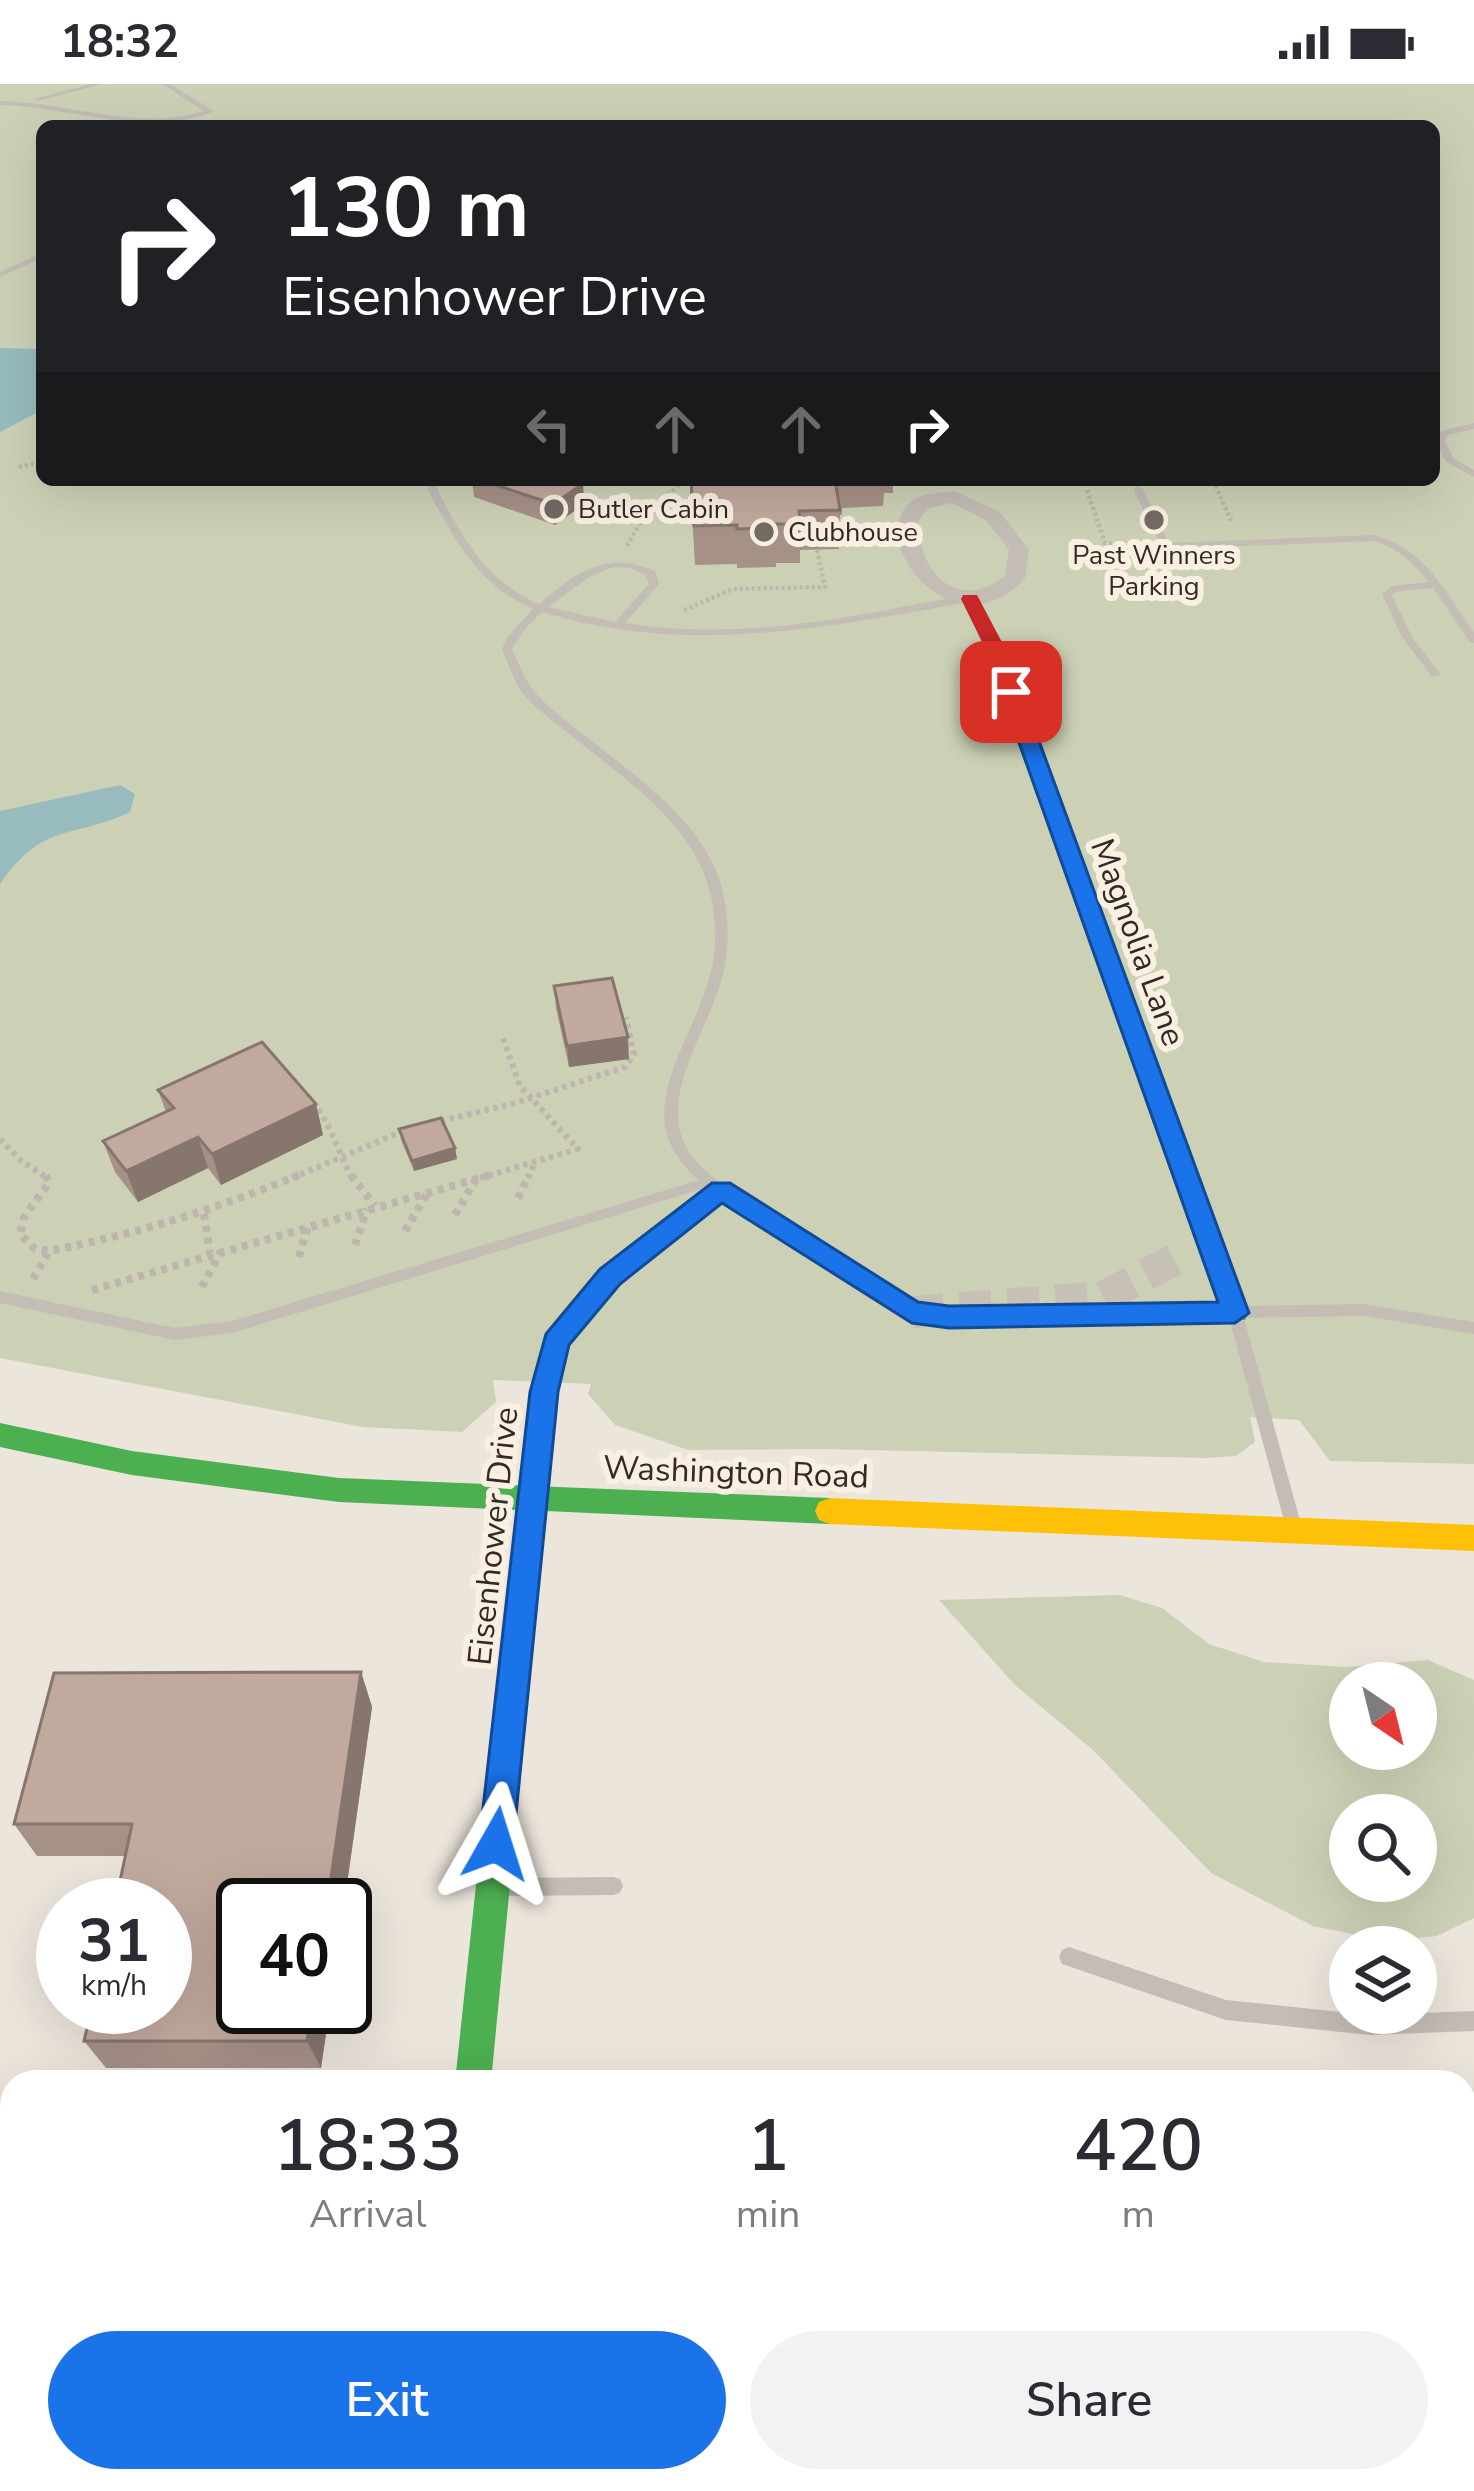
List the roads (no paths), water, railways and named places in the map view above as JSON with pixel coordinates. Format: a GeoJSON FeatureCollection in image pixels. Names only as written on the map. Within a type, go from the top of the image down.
{"type":"FeatureCollection","features":[{"type":"Feature","properties":{"kind":"street"},"geometry":{"type":"LineString","coordinates":[[954,497],[979,506],[1005,528],[1019,550],[1020,565],[1012,584],[989,597],[970,599],[931,582],[908,553],[905,538],[912,514],[929,499],[954,497]]}},
{"type":"Feature","properties":{"kind":"street","name":"Magnolia Lane"},"geometry":{"type":"LineString","coordinates":[[970,599],[994,648],[1235,1313]]}},
{"type":"Feature","properties":{"kind":"street","name":"Washington Road"},"geometry":{"type":"LineString","coordinates":[[0,1435],[132,1463],[339,1490],[1474,1538]]}},
{"type":"Feature","properties":{"kind":"street","name":"Eisenhower Drive"},"geometry":{"type":"LineString","coordinates":[[474,2070],[532,1499]]}},
{"type":"Feature","properties":{"kind":"lane"},"geometry":{"type":"LineString","coordinates":[[29,102],[99,84]]}},
{"type":"Feature","properties":{"kind":"lane"},"geometry":{"type":"LineString","coordinates":[[0,103],[29,102],[160,118],[210,111],[165,84]]}},
{"type":"Feature","properties":{"kind":"lane"},"geometry":{"type":"LineString","coordinates":[[0,275],[36,258]]}},
{"type":"Feature","properties":{"kind":"lane"},"geometry":{"type":"LineString","coordinates":[[1474,426],[1444,433],[1440,441],[1449,460],[1474,474]]}},
{"type":"Feature","properties":{"kind":"lane"},"geometry":{"type":"LineString","coordinates":[[432,486],[486,574],[517,598],[542,609],[617,626],[664,633],[778,633],[970,599]]}},
{"type":"Feature","properties":{"kind":"lane"},"geometry":{"type":"LineString","coordinates":[[1138,489],[1166,546],[1384,539],[1409,553],[1474,640]]}},
{"type":"Feature","properties":{"kind":"lane"},"geometry":{"type":"LineString","coordinates":[[617,626],[654,584],[651,573],[632,565],[607,565],[580,577],[509,639],[507,649],[525,688],[688,835],[704,857],[722,927],[716,977],[668,1100],[677,1144],[715,1186],[912,1312],[949,1317],[1365,1310],[1474,1328]]}},
{"type":"Feature","properties":{"kind":"lane"},"geometry":{"type":"LineString","coordinates":[[1433,585],[1396,588],[1387,594],[1403,631],[1436,675]]}},
{"type":"Feature","properties":{"kind":"lane"},"geometry":{"type":"LineString","coordinates":[[0,1297],[174,1334],[232,1327],[715,1186]]}},
{"type":"Feature","properties":{"kind":"lane","name":"Eisenhower Drive"},"geometry":{"type":"LineString","coordinates":[[532,1499],[544,1392],[556,1341],[610,1276],[715,1186]]}},
{"type":"Feature","properties":{"kind":"lane"},"geometry":{"type":"LineString","coordinates":[[1235,1313],[1294,1529]]}},
{"type":"Feature","properties":{"kind":"lane"},"geometry":{"type":"LineString","coordinates":[[491,1888],[613,1886]]}},
{"type":"Feature","properties":{"kind":"lane"},"geometry":{"type":"LineString","coordinates":[[1069,1957],[1226,2009],[1370,2025],[1474,2021]]}},
{"type":"Feature","properties":{"kind":"water"},"geometry":{"type":"Polygon","coordinates":[[[0,348],[36,349],[36,413],[0,432],[0,348]]]}},
{"type":"Feature","properties":{"kind":"water"},"geometry":{"type":"Polygon","coordinates":[[[120,785],[135,794],[130,812],[45,840],[0,884],[0,811],[120,785]]]}},
{"type":"Feature","properties":{"kind":"tunnel"},"geometry":{"type":"LineString","coordinates":[[912,1312],[1103,1297],[1182,1256]]}},
{"type":"Feature","properties":{"kind":"place","name":"Butler Cabin"},"geometry":{"type":"Point","coordinates":[554,509]}},
{"type":"Feature","properties":{"kind":"place","name":"Past Winners Parking"},"geometry":{"type":"Point","coordinates":[1154,520]}},
{"type":"Feature","properties":{"kind":"place","name":"Clubhouse"},"geometry":{"type":"Point","coordinates":[764,532]}}]}
